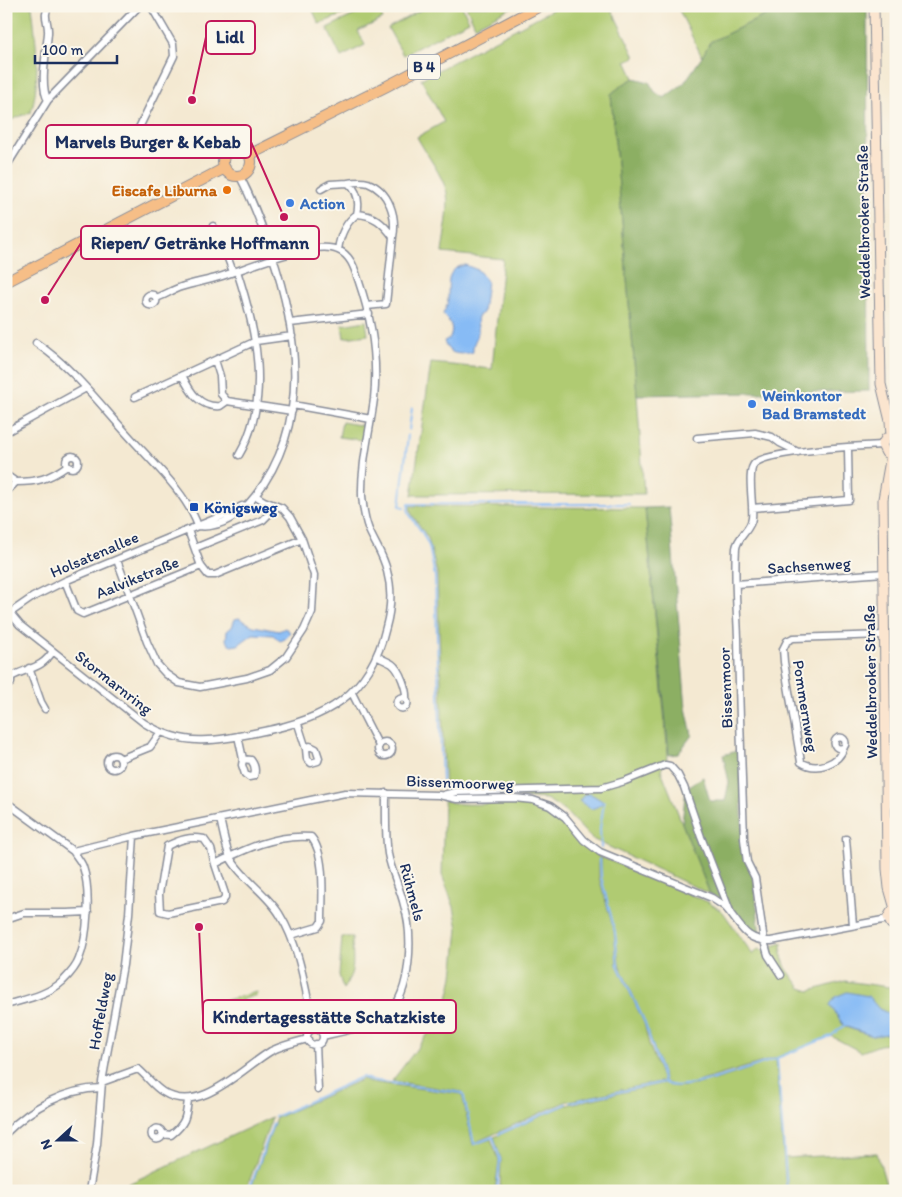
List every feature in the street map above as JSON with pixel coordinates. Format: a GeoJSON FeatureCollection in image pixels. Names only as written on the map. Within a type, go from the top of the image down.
{"type":"FeatureCollection","features":[{"type":"Feature","properties":{"kind":"main road","name":"B 4"},"geometry":{"type":"LineString","coordinates":[[249,155],[308,127],[540,6]]}},
{"type":"Feature","properties":{"kind":"main road"},"geometry":{"type":"LineString","coordinates":[[240,148],[249,155],[251,160],[248,170],[239,176],[233,175],[225,168],[224,156],[228,151],[240,148]]}},
{"type":"Feature","properties":{"kind":"main road"},"geometry":{"type":"LineString","coordinates":[[6,282],[225,168]]}},
{"type":"Feature","properties":{"kind":"street"},"geometry":{"type":"LineString","coordinates":[[48,100],[44,77],[49,31],[45,18],[49,6]]}},
{"type":"Feature","properties":{"kind":"street"},"geometry":{"type":"LineString","coordinates":[[6,167],[48,100],[139,6]]}},
{"type":"Feature","properties":{"kind":"street"},"geometry":{"type":"LineString","coordinates":[[135,152],[136,134],[174,56],[173,44],[151,6]]}},
{"type":"Feature","properties":{"kind":"street","name":"Weddelbrooker Straße"},"geometry":{"type":"LineString","coordinates":[[874,6],[881,384],[893,437],[886,438],[882,445],[886,453],[894,454],[883,499],[887,869],[889,888],[895,909],[890,912],[888,920]]}},
{"type":"Feature","properties":{"kind":"street","name":"Holsatenallee"},"geometry":{"type":"LineString","coordinates":[[8,615],[38,594],[65,581],[229,513],[250,502],[265,484],[278,461],[287,434],[292,408],[295,379],[292,336],[284,294],[273,259],[239,176]]}},
{"type":"Feature","properties":{"kind":"street"},"geometry":{"type":"LineString","coordinates":[[348,182],[354,188],[358,197],[357,214]]}},
{"type":"Feature","properties":{"kind":"street"},"geometry":{"type":"LineString","coordinates":[[321,189],[330,184],[348,182],[367,183],[380,190],[387,199],[394,221],[386,304],[367,306]]}},
{"type":"Feature","properties":{"kind":"street"},"geometry":{"type":"LineString","coordinates":[[156,298],[178,288],[313,248],[326,246],[338,250],[342,232],[347,223],[357,214],[369,214],[384,224],[393,237]]}},
{"type":"Feature","properties":{"kind":"street"},"geometry":{"type":"LineString","coordinates":[[213,226],[235,272],[248,307],[256,341],[258,374],[256,405],[251,426],[239,455]]}},
{"type":"Feature","properties":{"kind":"street","name":"Stormarnring"},"geometry":{"type":"LineString","coordinates":[[8,615],[144,723],[160,733],[179,739],[198,740],[238,736],[298,724],[330,709],[352,693],[368,672],[383,642],[389,616],[391,594],[387,570],[368,528],[364,511],[363,476],[376,375],[369,314],[352,262],[344,253],[338,250]]}},
{"type":"Feature","properties":{"kind":"street"},"geometry":{"type":"LineString","coordinates":[[290,323],[369,314]]}},
{"type":"Feature","properties":{"kind":"street"},"geometry":{"type":"LineString","coordinates":[[135,397],[256,341],[292,336]]}},
{"type":"Feature","properties":{"kind":"street"},"geometry":{"type":"LineString","coordinates":[[36,343],[55,356],[86,388],[164,476],[191,509],[198,526]]}},
{"type":"Feature","properties":{"kind":"street"},"geometry":{"type":"LineString","coordinates":[[215,360],[220,376],[221,394],[227,401],[371,419]]}},
{"type":"Feature","properties":{"kind":"street"},"geometry":{"type":"LineString","coordinates":[[182,375],[197,399],[205,406],[220,406],[227,401]]}},
{"type":"Feature","properties":{"kind":"street"},"geometry":{"type":"LineString","coordinates":[[6,432],[86,388]]}},
{"type":"Feature","properties":{"kind":"street","name":"Bissenmoor"},"geometry":{"type":"LineString","coordinates":[[697,438],[755,433],[772,437],[798,452]]}},
{"type":"Feature","properties":{"kind":"street"},"geometry":{"type":"LineString","coordinates":[[780,443],[780,456]]}},
{"type":"Feature","properties":{"kind":"street","name":"Bissenmoor"},"geometry":{"type":"LineString","coordinates":[[781,975],[768,955],[764,941],[755,878],[747,862],[744,839],[736,584],[737,541],[752,520],[751,473],[753,465],[760,460],[798,452],[882,445]]}},
{"type":"Feature","properties":{"kind":"street"},"geometry":{"type":"LineString","coordinates":[[752,508],[849,500],[848,449]]}},
{"type":"Feature","properties":{"kind":"street"},"geometry":{"type":"LineString","coordinates":[[6,475],[16,482],[36,482],[55,475],[67,466]]}},
{"type":"Feature","properties":{"kind":"street"},"geometry":{"type":"LineString","coordinates":[[6,492],[16,482]]}},
{"type":"Feature","properties":{"kind":"street"},"geometry":{"type":"LineString","coordinates":[[117,560],[157,664],[166,674],[179,683],[200,687],[247,678],[270,670],[286,657],[304,630],[312,612],[314,575],[302,539],[290,517],[282,508],[256,496]]}},
{"type":"Feature","properties":{"kind":"street"},"geometry":{"type":"LineString","coordinates":[[195,548],[263,520],[274,505]]}},
{"type":"Feature","properties":{"kind":"street","name":"Aalvikstraße"},"geometry":{"type":"LineString","coordinates":[[65,581],[77,611],[83,614],[201,566],[188,530]]}},
{"type":"Feature","properties":{"kind":"street"},"geometry":{"type":"LineString","coordinates":[[201,566],[205,573],[215,575],[302,539]]}},
{"type":"Feature","properties":{"kind":"street","name":"Sachsenweg"},"geometry":{"type":"LineString","coordinates":[[736,584],[884,573]]}},
{"type":"Feature","properties":{"kind":"street","name":"Pommernweg"},"geometry":{"type":"LineString","coordinates":[[844,747],[838,758],[831,763],[811,766],[801,762],[783,649],[787,641],[793,638],[884,635]]}},
{"type":"Feature","properties":{"kind":"street","name":"Stormarnring"},"geometry":{"type":"LineString","coordinates":[[6,686],[11,683],[9,676],[38,666],[48,659],[52,651]]}},
{"type":"Feature","properties":{"kind":"street"},"geometry":{"type":"LineString","coordinates":[[377,656],[396,669],[406,693],[406,699]]}},
{"type":"Feature","properties":{"kind":"street"},"geometry":{"type":"LineString","coordinates":[[29,668],[40,702],[45,709]]}},
{"type":"Feature","properties":{"kind":"street"},"geometry":{"type":"LineString","coordinates":[[352,693],[379,746]]}},
{"type":"Feature","properties":{"kind":"street"},"geometry":{"type":"LineString","coordinates":[[298,724],[306,749]]}},
{"type":"Feature","properties":{"kind":"street","name":"Stormarnring"},"geometry":{"type":"LineString","coordinates":[[120,759],[150,746],[160,733]]}},
{"type":"Feature","properties":{"kind":"street"},"geometry":{"type":"LineString","coordinates":[[238,736],[243,759]]}},
{"type":"Feature","properties":{"kind":"street"},"geometry":{"type":"LineString","coordinates":[[439,795],[455,792],[601,788],[626,781],[665,765],[670,766],[678,775],[684,787],[701,837],[734,919]]}},
{"type":"Feature","properties":{"kind":"street","name":"Bissenmoorweg"},"geometry":{"type":"LineString","coordinates":[[73,851],[134,836],[345,793],[439,795],[457,799],[514,798],[533,800],[550,806],[565,817],[584,840],[600,852],[712,898],[724,906],[746,933],[764,941]]}},
{"type":"Feature","properties":{"kind":"street","name":"Rühmels"},"geometry":{"type":"LineString","coordinates":[[323,1036],[375,1021],[387,1015],[396,1004],[406,976],[409,958],[409,933],[405,906],[388,855],[386,793]]}},
{"type":"Feature","properties":{"kind":"street"},"geometry":{"type":"LineString","coordinates":[[6,802],[73,851],[83,865],[87,882],[88,912],[80,958],[74,969],[63,981],[49,991],[6,1005]]}},
{"type":"Feature","properties":{"kind":"street"},"geometry":{"type":"LineString","coordinates":[[220,819],[230,856],[267,896],[280,914],[291,935],[302,972],[314,1029]]}},
{"type":"Feature","properties":{"kind":"street","name":"Hoffeldweg"},"geometry":{"type":"LineString","coordinates":[[89,1191],[97,1144],[102,1085],[124,956],[134,836]]}},
{"type":"Feature","properties":{"kind":"street"},"geometry":{"type":"LineString","coordinates":[[215,864],[258,844],[300,836],[311,837],[316,843],[320,854],[322,921],[318,927],[291,935]]}},
{"type":"Feature","properties":{"kind":"street"},"geometry":{"type":"LineString","coordinates":[[194,837],[204,839],[211,849],[215,864],[225,894],[224,900],[168,913],[160,911],[159,894],[166,846],[194,837]]}},
{"type":"Feature","properties":{"kind":"street"},"geometry":{"type":"LineString","coordinates":[[846,839],[853,925]]}},
{"type":"Feature","properties":{"kind":"street"},"geometry":{"type":"LineString","coordinates":[[6,919],[24,913],[66,914],[88,912]]}},
{"type":"Feature","properties":{"kind":"street"},"geometry":{"type":"LineString","coordinates":[[764,941],[888,920],[896,926]]}},
{"type":"Feature","properties":{"kind":"street"},"geometry":{"type":"LineString","coordinates":[[314,1029],[321,1031],[323,1036],[321,1042],[316,1044],[311,1043],[308,1039],[309,1032],[314,1029]]}},
{"type":"Feature","properties":{"kind":"street"},"geometry":{"type":"LineString","coordinates":[[6,1133],[27,1114],[56,1097],[102,1085],[138,1068],[163,1092],[173,1097],[188,1100],[227,1083],[276,1049],[308,1039]]}},
{"type":"Feature","properties":{"kind":"street"},"geometry":{"type":"LineString","coordinates":[[316,1044],[318,1090]]}},
{"type":"Feature","properties":{"kind":"street"},"geometry":{"type":"LineString","coordinates":[[163,1134],[171,1135],[182,1126],[188,1100]]}},
{"type":"Feature","properties":{"kind":"green space"},"geometry":{"type":"Polygon","coordinates":[[[6,6],[32,6],[37,73],[31,112],[6,122],[8,65],[6,63],[6,6]]]}},
{"type":"Feature","properties":{"kind":"green space"},"geometry":{"type":"Polygon","coordinates":[[[311,6],[364,6],[319,24],[311,6]]]}},
{"type":"Feature","properties":{"kind":"green space"},"geometry":{"type":"Polygon","coordinates":[[[373,6],[377,6],[383,19],[358,31],[365,45],[341,57],[327,28],[373,6]]]}},
{"type":"Feature","properties":{"kind":"green space"},"geometry":{"type":"Polygon","coordinates":[[[428,6],[462,6],[469,21],[403,55],[388,28],[428,6]]]}},
{"type":"Feature","properties":{"kind":"green space"},"geometry":{"type":"Polygon","coordinates":[[[466,6],[514,6],[475,26],[466,6]]]}},
{"type":"Feature","properties":{"kind":"green space"},"geometry":{"type":"Polygon","coordinates":[[[559,6],[610,6],[635,57],[626,61],[634,78],[611,94],[644,494],[412,495],[431,363],[492,369],[503,259],[442,253],[447,215],[447,193],[438,172],[417,137],[444,122],[421,79],[559,6]]]}},
{"type":"Feature","properties":{"kind":"green space"},"geometry":{"type":"Polygon","coordinates":[[[677,6],[785,6],[710,42],[702,57],[677,6]]]}},
{"type":"Feature","properties":{"kind":"green space"},"geometry":{"type":"Polygon","coordinates":[[[785,6],[867,6],[869,391],[637,395],[611,94],[634,78],[649,82],[655,92],[664,98],[684,83],[710,42],[785,6]]]}},
{"type":"Feature","properties":{"kind":"green space"},"geometry":{"type":"Polygon","coordinates":[[[366,321],[368,335],[344,338],[342,325],[366,321]]]}},
{"type":"Feature","properties":{"kind":"green space"},"geometry":{"type":"Polygon","coordinates":[[[342,422],[365,426],[363,440],[339,437],[342,422]]]}},
{"type":"Feature","properties":{"kind":"green space"},"geometry":{"type":"Polygon","coordinates":[[[410,506],[645,508],[668,755],[661,770],[710,894],[592,839],[564,810],[546,799],[504,795],[459,798],[445,796],[437,573],[428,538],[411,513],[410,506]]]}},
{"type":"Feature","properties":{"kind":"green space"},"geometry":{"type":"Polygon","coordinates":[[[669,507],[686,708],[692,735],[678,754],[669,755],[645,508],[669,507]]]}},
{"type":"Feature","properties":{"kind":"green space"},"geometry":{"type":"Polygon","coordinates":[[[740,750],[743,840],[754,878],[760,936],[750,931],[725,902],[710,894],[682,823],[686,788],[703,777],[710,801],[725,801],[729,782],[723,755],[740,750]]]}},
{"type":"Feature","properties":{"kind":"green space"},"geometry":{"type":"Polygon","coordinates":[[[444,800],[461,804],[517,803],[537,807],[554,816],[585,846],[599,856],[599,877],[614,931],[617,965],[644,1023],[649,1044],[663,1081],[565,1102],[474,1143],[463,1092],[392,1081],[438,1021],[448,999],[453,977],[458,929],[454,907],[442,875],[444,800]]]}},
{"type":"Feature","properties":{"kind":"green space"},"geometry":{"type":"Polygon","coordinates":[[[601,857],[708,902],[723,912],[753,955],[758,949],[770,953],[773,946],[782,943],[782,957],[786,968],[801,988],[810,991],[845,981],[896,988],[896,1017],[879,1009],[830,1005],[845,1027],[873,1036],[894,1033],[896,1030],[896,1043],[880,1045],[861,1052],[831,1036],[776,1058],[691,1084],[675,1086],[665,1082],[645,1022],[619,964],[615,931],[601,876],[601,857]]]}},
{"type":"Feature","properties":{"kind":"green space"},"geometry":{"type":"Polygon","coordinates":[[[342,937],[352,937],[353,959],[350,976],[343,989],[339,975],[342,937]]]}},
{"type":"Feature","properties":{"kind":"green space"},"geometry":{"type":"Polygon","coordinates":[[[256,992],[257,995],[241,1000],[245,1014],[210,1024],[205,1006],[256,992]]]}},
{"type":"Feature","properties":{"kind":"green space"},"geometry":{"type":"Polygon","coordinates":[[[776,1059],[786,1191],[500,1191],[501,1159],[494,1137],[566,1105],[664,1083],[672,1086],[685,1086],[700,1083],[718,1079],[776,1059]]]}},
{"type":"Feature","properties":{"kind":"green space"},"geometry":{"type":"Polygon","coordinates":[[[363,1079],[370,1082],[462,1094],[473,1145],[491,1139],[499,1160],[495,1191],[250,1191],[276,1118],[363,1079]]]}},
{"type":"Feature","properties":{"kind":"green space"},"geometry":{"type":"Polygon","coordinates":[[[272,1117],[246,1191],[113,1191],[272,1117]]]}},
{"type":"Feature","properties":{"kind":"green space"},"geometry":{"type":"Polygon","coordinates":[[[877,1153],[888,1191],[788,1191],[785,1158],[877,1153]]]}},
{"type":"Feature","properties":{"kind":"water"},"geometry":{"type":"Polygon","coordinates":[[[465,265],[478,270],[487,281],[483,313],[478,316],[478,332],[473,352],[460,354],[452,352],[446,346],[444,341],[450,338],[452,328],[443,314],[448,303],[451,273],[465,265]]]}},
{"type":"Feature","properties":{"kind":"water"},"geometry":{"type":"Polygon","coordinates":[[[239,618],[253,626],[279,631],[285,628],[290,632],[285,639],[280,641],[273,635],[253,634],[238,645],[231,646],[226,640],[227,631],[232,627],[235,619],[239,618]]]}},
{"type":"Feature","properties":{"kind":"water"},"geometry":{"type":"Polygon","coordinates":[[[585,794],[591,794],[604,802],[591,809],[579,801],[585,794]]]}},
{"type":"Feature","properties":{"kind":"water"},"geometry":{"type":"Polygon","coordinates":[[[847,992],[868,996],[879,1009],[896,1017],[896,1030],[894,1033],[873,1036],[844,1026],[830,1005],[835,997],[847,992]]]}},
{"type":"Feature","properties":{"kind":"waterway"},"geometry":{"type":"LineString","coordinates":[[409,430],[412,408]]}},
{"type":"Feature","properties":{"kind":"waterway"},"geometry":{"type":"LineString","coordinates":[[404,507],[400,506],[408,435]]}},
{"type":"Feature","properties":{"kind":"waterway"},"geometry":{"type":"LineString","coordinates":[[442,781],[435,576],[429,546],[408,512],[409,504],[629,504]]}},
{"type":"Feature","properties":{"kind":"waterway"},"geometry":{"type":"LineString","coordinates":[[601,848],[600,828],[604,802]]}},
{"type":"Feature","properties":{"kind":"waterway"},"geometry":{"type":"LineString","coordinates":[[571,1102],[664,1082],[645,1023],[618,965],[615,932],[601,877],[600,859]]}},
{"type":"Feature","properties":{"kind":"waterway"},"geometry":{"type":"LineString","coordinates":[[838,1030],[844,1026]]}},
{"type":"Feature","properties":{"kind":"waterway"},"geometry":{"type":"LineString","coordinates":[[787,1191],[777,1058],[831,1036],[837,1031]]}},
{"type":"Feature","properties":{"kind":"waterway"},"geometry":{"type":"LineString","coordinates":[[664,1082],[672,1085],[700,1082],[735,1073],[776,1059]]}},
{"type":"Feature","properties":{"kind":"waterway"},"geometry":{"type":"LineString","coordinates":[[275,1117],[362,1077],[370,1080],[463,1093],[474,1144],[493,1137],[500,1159],[497,1191]]}},
{"type":"Feature","properties":{"kind":"waterway"},"geometry":{"type":"LineString","coordinates":[[499,1134],[566,1104]]}},
{"type":"Feature","properties":{"kind":"waterway"},"geometry":{"type":"LineString","coordinates":[[249,1191],[273,1124]]}},
{"type":"Feature","properties":{"kind":"place","name":"Lidl"},"geometry":{"type":"Point","coordinates":[192,100]}},
{"type":"Feature","properties":{"kind":"place","name":"Eiscafe Liburna"},"geometry":{"type":"Point","coordinates":[227,190]}},
{"type":"Feature","properties":{"kind":"place","name":"Action"},"geometry":{"type":"Point","coordinates":[290,203]}},
{"type":"Feature","properties":{"kind":"place","name":"Marvels Burger & Kebab"},"geometry":{"type":"Point","coordinates":[284,217]}},
{"type":"Feature","properties":{"kind":"place","name":"Riepen/ Getränke Hoffmann"},"geometry":{"type":"Point","coordinates":[45,300]}},
{"type":"Feature","properties":{"kind":"place","name":"Weinkontor Bad Bramstedt"},"geometry":{"type":"Point","coordinates":[752,404]}},
{"type":"Feature","properties":{"kind":"place","name":"Königsweg"},"geometry":{"type":"Point","coordinates":[194,507]}},
{"type":"Feature","properties":{"kind":"place","name":"Kindertagesstätte Schatzkiste"},"geometry":{"type":"Point","coordinates":[199,927]}}]}
